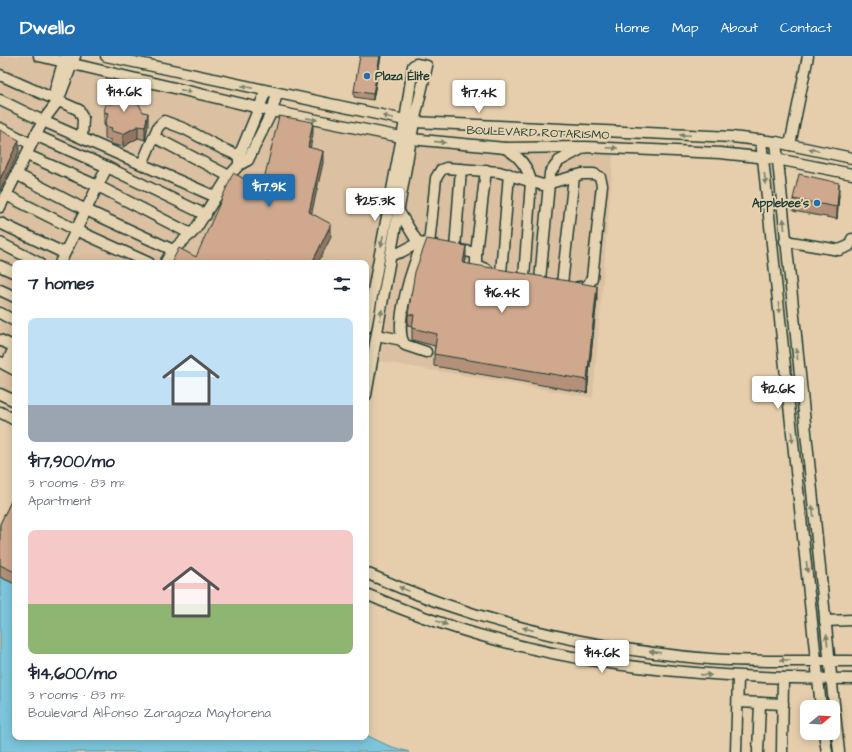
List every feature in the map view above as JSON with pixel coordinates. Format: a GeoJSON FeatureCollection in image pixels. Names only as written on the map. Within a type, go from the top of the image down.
{"type":"FeatureCollection","features":[{"type":"Feature","properties":{"kind":"street","name":"BOULEVARD ROTARISMO"},"geometry":{"type":"LineString","coordinates":[[39,56],[68,60],[272,111],[407,138],[505,148],[585,147],[720,153],[777,159],[852,174]]}},
{"type":"Feature","properties":{"kind":"street","name":"BOULEVARD ROTARISMO"},"geometry":{"type":"LineString","coordinates":[[106,56],[266,92],[410,121],[732,137],[776,142],[852,158]]}},
{"type":"Feature","properties":{"kind":"street"},"geometry":{"type":"LineString","coordinates":[[790,145],[808,56]]}},
{"type":"Feature","properties":{"kind":"street"},"geometry":{"type":"LineString","coordinates":[[0,207],[27,155],[42,121],[54,102],[68,60]]}},
{"type":"Feature","properties":{"kind":"street"},"geometry":{"type":"LineString","coordinates":[[369,362],[370,351],[377,335],[398,210],[410,121],[413,66],[420,64],[427,66],[410,121]]}},
{"type":"Feature","properties":{"kind":"street"},"geometry":{"type":"LineString","coordinates":[[0,75],[54,102],[79,110],[83,119],[82,137]]}},
{"type":"Feature","properties":{"kind":"street"},"geometry":{"type":"LineString","coordinates":[[242,160],[259,107],[266,92]]}},
{"type":"Feature","properties":{"kind":"street"},"geometry":{"type":"LineString","coordinates":[[167,260],[173,250],[191,234],[206,215],[229,176],[242,160],[272,111],[277,94]]}},
{"type":"Feature","properties":{"kind":"street"},"geometry":{"type":"LineString","coordinates":[[0,100],[42,121],[82,137],[216,197]]}},
{"type":"Feature","properties":{"kind":"street"},"geometry":{"type":"LineString","coordinates":[[142,164],[161,122],[167,121],[242,160]]}},
{"type":"Feature","properties":{"kind":"street"},"geometry":{"type":"LineString","coordinates":[[0,128],[107,167],[206,215]]}},
{"type":"Feature","properties":{"kind":"street"},"geometry":{"type":"LineString","coordinates":[[154,137],[229,176]]}},
{"type":"Feature","properties":{"kind":"street"},"geometry":{"type":"LineString","coordinates":[[369,294],[407,138]]}},
{"type":"Feature","properties":{"kind":"street"},"geometry":{"type":"LineString","coordinates":[[761,140],[820,700]]}},
{"type":"Feature","properties":{"kind":"street"},"geometry":{"type":"LineString","coordinates":[[776,142],[839,752]]}},
{"type":"Feature","properties":{"kind":"street"},"geometry":{"type":"LineString","coordinates":[[551,282],[548,184],[550,173],[555,165],[585,147]]}},
{"type":"Feature","properties":{"kind":"street"},"geometry":{"type":"LineString","coordinates":[[505,148],[523,162],[530,174],[531,182],[524,277]]}},
{"type":"Feature","properties":{"kind":"street"},"geometry":{"type":"LineString","coordinates":[[27,155],[98,186],[191,234]]}},
{"type":"Feature","properties":{"kind":"street"},"geometry":{"type":"LineString","coordinates":[[61,260],[107,167]]}},
{"type":"Feature","properties":{"kind":"street"},"geometry":{"type":"LineString","coordinates":[[426,352],[405,345],[402,340],[400,327],[404,304],[418,255],[423,244],[438,173],[441,170],[446,168],[486,170],[510,174],[531,182],[548,184],[574,176],[598,175],[602,181],[592,278],[589,285],[583,288],[478,268],[475,262],[486,170]]}},
{"type":"Feature","properties":{"kind":"street"},"geometry":{"type":"LineString","coordinates":[[455,249],[461,169]]}},
{"type":"Feature","properties":{"kind":"street"},"geometry":{"type":"LineString","coordinates":[[16,174],[86,210],[173,250]]}},
{"type":"Feature","properties":{"kind":"street"},"geometry":{"type":"LineString","coordinates":[[501,272],[510,174]]}},
{"type":"Feature","properties":{"kind":"street"},"geometry":{"type":"LineString","coordinates":[[551,282],[574,176]]}},
{"type":"Feature","properties":{"kind":"street"},"geometry":{"type":"LineString","coordinates":[[6,196],[142,260]]}},
{"type":"Feature","properties":{"kind":"street"},"geometry":{"type":"LineString","coordinates":[[398,210],[423,244]]}},
{"type":"Feature","properties":{"kind":"street"},"geometry":{"type":"LineString","coordinates":[[0,223],[64,253]]}},
{"type":"Feature","properties":{"kind":"street"},"geometry":{"type":"LineString","coordinates":[[786,241],[839,250],[849,246],[852,239]]}},
{"type":"Feature","properties":{"kind":"street"},"geometry":{"type":"LineString","coordinates":[[0,243],[33,260]]}},
{"type":"Feature","properties":{"kind":"street"},"geometry":{"type":"LineString","coordinates":[[391,255],[423,244],[476,253]]}},
{"type":"Feature","properties":{"kind":"street"},"geometry":{"type":"LineString","coordinates":[[0,266],[12,272]]}},
{"type":"Feature","properties":{"kind":"street"},"geometry":{"type":"LineString","coordinates":[[0,290],[12,296]]}},
{"type":"Feature","properties":{"kind":"street"},"geometry":{"type":"LineString","coordinates":[[0,313],[12,319]]}},
{"type":"Feature","properties":{"kind":"street"},"geometry":{"type":"LineString","coordinates":[[377,335],[402,340]]}},
{"type":"Feature","properties":{"kind":"street"},"geometry":{"type":"LineString","coordinates":[[0,340],[12,346]]}},
{"type":"Feature","properties":{"kind":"street"},"geometry":{"type":"LineString","coordinates":[[7,366],[12,354]]}},
{"type":"Feature","properties":{"kind":"street"},"geometry":{"type":"LineString","coordinates":[[0,394],[12,400]]}},
{"type":"Feature","properties":{"kind":"street"},"geometry":{"type":"LineString","coordinates":[[0,412],[12,418]]}},
{"type":"Feature","properties":{"kind":"street"},"geometry":{"type":"LineString","coordinates":[[369,574],[463,611],[532,630],[585,642],[710,658],[852,661]]}},
{"type":"Feature","properties":{"kind":"street"},"geometry":{"type":"LineString","coordinates":[[369,595],[419,615],[483,636],[582,660],[666,671],[738,677],[852,679]]}},
{"type":"Feature","properties":{"kind":"street"},"geometry":{"type":"LineString","coordinates":[[825,621],[852,620]]}},
{"type":"Feature","properties":{"kind":"street"},"geometry":{"type":"LineString","coordinates":[[582,660],[585,642]]}},
{"type":"Feature","properties":{"kind":"street"},"geometry":{"type":"LineString","coordinates":[[736,752],[738,677]]}},
{"type":"Feature","properties":{"kind":"street"},"geometry":{"type":"LineString","coordinates":[[782,752],[783,678]]}},
{"type":"Feature","properties":{"kind":"street"},"geometry":{"type":"LineString","coordinates":[[738,702],[783,704]]}},
{"type":"Feature","properties":{"kind":"street"},"geometry":{"type":"LineString","coordinates":[[758,752],[760,703]]}},
{"type":"Feature","properties":{"kind":"street"},"geometry":{"type":"LineString","coordinates":[[825,740],[827,752]]}},
{"type":"Feature","properties":{"kind":"shaded area"},"geometry":{"type":"Polygon","coordinates":[[[0,56],[62,56],[411,139],[614,148],[593,398],[369,360],[369,260],[12,260],[12,396],[0,390],[0,56]]]}},
{"type":"Feature","properties":{"kind":"water"},"geometry":{"type":"Polygon","coordinates":[[[0,566],[12,572],[12,740],[369,740],[369,736],[389,746],[409,752],[0,752],[0,566]]]}},
{"type":"Feature","properties":{"kind":"building","name":"Plaza Élite"},"geometry":{"type":"Polygon","coordinates":[[[360,56],[380,56],[373,94],[354,91],[360,56]]]}},
{"type":"Feature","properties":{"kind":"building"},"geometry":{"type":"Polygon","coordinates":[[[114,90],[134,95],[143,112],[148,113],[145,127],[138,126],[123,134],[111,131],[112,128],[105,126],[108,113],[104,112],[106,103],[111,104],[114,90]]]}},
{"type":"Feature","properties":{"kind":"building"},"geometry":{"type":"Polygon","coordinates":[[[279,116],[313,122],[308,147],[323,151],[309,212],[331,224],[313,260],[173,260],[179,248],[196,257],[233,173],[262,188],[279,116]]]}},
{"type":"Feature","properties":{"kind":"building"},"geometry":{"type":"Polygon","coordinates":[[[0,130],[19,140],[0,179],[0,130]]]}},
{"type":"Feature","properties":{"kind":"building"},"geometry":{"type":"Polygon","coordinates":[[[799,174],[839,183],[837,207],[793,199],[799,174]]]}},
{"type":"Feature","properties":{"kind":"building"},"geometry":{"type":"Polygon","coordinates":[[[427,239],[466,246],[463,263],[597,286],[587,380],[434,354],[437,334],[412,328],[414,315],[408,314],[415,272],[427,239]]]}},
{"type":"Feature","properties":{"kind":"building"},"geometry":{"type":"Polygon","coordinates":[[[12,499],[12,571],[0,565],[0,524],[12,499]]]}},
{"type":"Feature","properties":{"kind":"place","name":"Plaza Élite"},"geometry":{"type":"Point","coordinates":[367,76]}},
{"type":"Feature","properties":{"kind":"place","name":"Applebee's"},"geometry":{"type":"Point","coordinates":[817,203]}}]}
